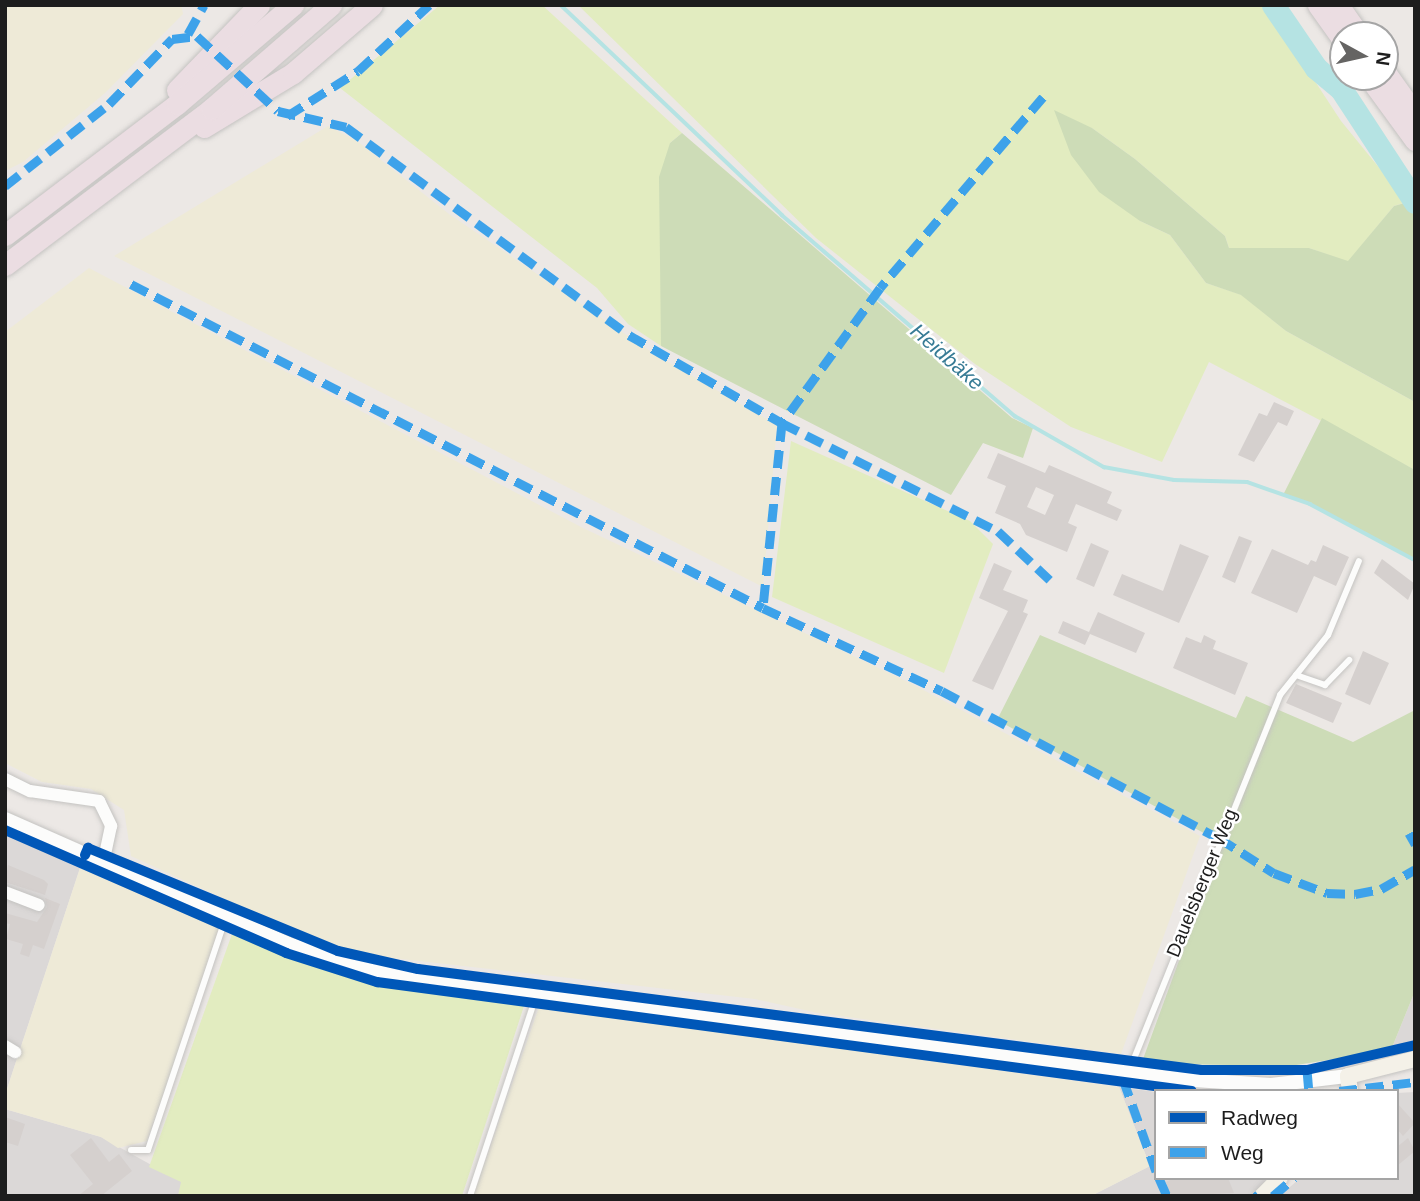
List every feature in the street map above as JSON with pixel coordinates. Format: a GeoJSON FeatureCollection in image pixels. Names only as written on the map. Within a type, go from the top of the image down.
{"type":"FeatureCollection","features":[{"type":"Feature","properties":{"kind":"highway"},"geometry":{"type":"LineString","coordinates":[[133,139],[259,5]]}},
{"type":"Feature","properties":{"kind":"highway"},"geometry":{"type":"LineString","coordinates":[[5,235],[133,139],[293,5]]}},
{"type":"Feature","properties":{"kind":"highway"},"geometry":{"type":"LineString","coordinates":[[5,265],[156,152],[331,5]]}},
{"type":"Feature","properties":{"kind":"highway"},"geometry":{"type":"LineString","coordinates":[[156,152],[265,92],[372,5]]}},
{"type":"Feature","properties":{"kind":"highway"},"geometry":{"type":"LineString","coordinates":[[1318,5],[1329,21]]}},
{"type":"Feature","properties":{"kind":"highway"},"geometry":{"type":"LineString","coordinates":[[1338,5],[1349,21]]}},
{"type":"Feature","properties":{"kind":"highway"},"geometry":{"type":"LineString","coordinates":[[1379,91],[1415,140]]}},
{"type":"Feature","properties":{"kind":"highway"},"geometry":{"type":"LineString","coordinates":[[1399,91],[1415,114]]}},
{"type":"Feature","properties":{"kind":"main road"},"geometry":{"type":"LineString","coordinates":[[1349,1083],[1415,1059]]}},
{"type":"Feature","properties":{"kind":"main road"},"geometry":{"type":"LineString","coordinates":[[1262,1196],[1278,1180]]}},
{"type":"Feature","properties":{"kind":"street"},"geometry":{"type":"LineString","coordinates":[[5,779],[30,791],[99,801],[111,826],[103,863]]}},
{"type":"Feature","properties":{"kind":"street"},"geometry":{"type":"LineString","coordinates":[[5,819],[323,957],[379,972],[1125,1072],[1271,1085],[1349,1083]]}},
{"type":"Feature","properties":{"kind":"street"},"geometry":{"type":"LineString","coordinates":[[5,892],[39,905]]}},
{"type":"Feature","properties":{"kind":"lane","name":"Dauelsberger Weg"},"geometry":{"type":"LineString","coordinates":[[1125,1072],[1280,695],[1328,635],[1359,561]]}},
{"type":"Feature","properties":{"kind":"lane"},"geometry":{"type":"LineString","coordinates":[[1296,675],[1325,685],[1349,660]]}},
{"type":"Feature","properties":{"kind":"lane"},"geometry":{"type":"LineString","coordinates":[[131,1150],[148,1150],[226,917]]}},
{"type":"Feature","properties":{"kind":"lane"},"geometry":{"type":"LineString","coordinates":[[470,1196],[537,994]]}},
{"type":"Feature","properties":{"kind":"shaded area"},"geometry":{"type":"Polygon","coordinates":[[[5,5],[181,5],[183,14],[105,93],[23,162],[5,171],[5,5]]]}},
{"type":"Feature","properties":{"kind":"shaded area"},"geometry":{"type":"Polygon","coordinates":[[[328,126],[357,141],[449,214],[656,355],[777,425],[763,587],[114,256],[328,126]]]}},
{"type":"Feature","properties":{"kind":"shaded area"},"geometry":{"type":"Polygon","coordinates":[[[89,268],[583,528],[910,683],[1200,836],[1121,1054],[818,1013],[755,999],[366,955],[303,935],[131,856],[124,810],[91,789],[42,782],[5,763],[5,332],[89,268]]]}},
{"type":"Feature","properties":{"kind":"shaded area"},"geometry":{"type":"Polygon","coordinates":[[[5,835],[80,868],[5,1095],[5,835]]]}},
{"type":"Feature","properties":{"kind":"shaded area"},"geometry":{"type":"Polygon","coordinates":[[[80,868],[220,929],[147,1141],[118,1148],[101,1137],[5,1109],[5,1095],[80,868]]]}},
{"type":"Feature","properties":{"kind":"shaded area"},"geometry":{"type":"Polygon","coordinates":[[[1415,991],[1415,1043],[1391,1050],[1415,991]]]}},
{"type":"Feature","properties":{"kind":"shaded area"},"geometry":{"type":"Polygon","coordinates":[[[539,1007],[1119,1087],[1150,1166],[1091,1196],[473,1196],[539,1007]]]}},
{"type":"Feature","properties":{"kind":"shaded area"},"geometry":{"type":"Polygon","coordinates":[[[1119,1087],[1154,1092],[1154,1180],[1264,1180],[1281,1195],[1298,1180],[1399,1180],[1399,1093],[1415,1092],[1415,1196],[1091,1196],[1150,1166],[1119,1087]]]}},
{"type":"Feature","properties":{"kind":"shaded area"},"geometry":{"type":"Polygon","coordinates":[[[5,1109],[101,1137],[182,1182],[178,1196],[5,1196],[5,1109]]]}},
{"type":"Feature","properties":{"kind":"green space"},"geometry":{"type":"Polygon","coordinates":[[[440,5],[542,5],[682,133],[670,143],[661,346],[628,324],[597,288],[340,88],[440,5]]]}},
{"type":"Feature","properties":{"kind":"green space"},"geometry":{"type":"Polygon","coordinates":[[[578,5],[1265,5],[1341,121],[1407,202],[1394,206],[1348,262],[1309,248],[1229,248],[1225,236],[1135,159],[1092,128],[1140,221],[1170,235],[1206,283],[1242,295],[1286,331],[1415,402],[1415,470],[1209,362],[1162,462],[1071,427],[975,364],[816,238],[578,5]]]}},
{"type":"Feature","properties":{"kind":"green space"},"geometry":{"type":"Polygon","coordinates":[[[1054,110],[1092,128],[1135,159],[1225,236],[1229,248],[1309,248],[1348,261],[1394,206],[1415,200],[1415,402],[1286,331],[1241,295],[1206,283],[1170,235],[1140,221],[1099,192],[1071,155],[1054,110]]]}},
{"type":"Feature","properties":{"kind":"green space"},"geometry":{"type":"Polygon","coordinates":[[[682,133],[1012,418],[1033,428],[1023,458],[983,443],[951,495],[661,346],[659,177],[670,143],[682,133]]]}},
{"type":"Feature","properties":{"kind":"green space"},"geometry":{"type":"Polygon","coordinates":[[[1322,418],[1415,470],[1415,560],[1310,504],[1283,495],[1322,418]]]}},
{"type":"Feature","properties":{"kind":"green space"},"geometry":{"type":"Polygon","coordinates":[[[791,441],[970,521],[993,544],[944,673],[772,597],[791,441]]]}},
{"type":"Feature","properties":{"kind":"green space"},"geometry":{"type":"Polygon","coordinates":[[[1040,635],[1236,718],[1246,696],[1353,742],[1415,710],[1415,991],[1391,1050],[1290,1066],[1173,1064],[1143,1059],[1222,843],[997,720],[1040,635]]]}},
{"type":"Feature","properties":{"kind":"green space"},"geometry":{"type":"Polygon","coordinates":[[[232,934],[386,987],[524,1006],[462,1196],[178,1196],[181,1182],[149,1167],[232,934]]]}},
{"type":"Feature","properties":{"kind":"building"},"geometry":{"type":"Polygon","coordinates":[[[1274,402],[1294,411],[1287,426],[1278,422],[1254,462],[1238,455],[1259,413],[1267,416],[1274,402]]]}},
{"type":"Feature","properties":{"kind":"building"},"geometry":{"type":"Polygon","coordinates":[[[998,453],[1045,473],[1049,465],[1112,492],[1107,503],[1122,510],[1117,521],[1076,504],[1068,523],[1077,527],[1067,552],[1026,535],[1020,524],[995,513],[1006,486],[987,478],[998,453]],[[1036,487],[1027,507],[1045,515],[1054,495],[1036,487]]]}},
{"type":"Feature","properties":{"kind":"building"},"geometry":{"type":"Polygon","coordinates":[[[1239,536],[1252,541],[1235,583],[1222,577],[1239,536]]]}},
{"type":"Feature","properties":{"kind":"building"},"geometry":{"type":"Polygon","coordinates":[[[1091,543],[1109,551],[1094,587],[1076,579],[1091,543]]]}},
{"type":"Feature","properties":{"kind":"building"},"geometry":{"type":"Polygon","coordinates":[[[1180,544],[1209,556],[1179,623],[1113,595],[1122,574],[1163,591],[1180,544]]]}},
{"type":"Feature","properties":{"kind":"building"},"geometry":{"type":"Polygon","coordinates":[[[1323,545],[1349,557],[1336,586],[1314,576],[1297,613],[1251,593],[1272,549],[1308,565],[1311,560],[1316,562],[1323,545]]]}},
{"type":"Feature","properties":{"kind":"building"},"geometry":{"type":"Polygon","coordinates":[[[1382,559],[1415,584],[1408,600],[1374,573],[1382,559]]]}},
{"type":"Feature","properties":{"kind":"building"},"geometry":{"type":"Polygon","coordinates":[[[994,563],[1012,571],[1003,590],[1028,600],[1023,612],[1028,614],[993,690],[972,681],[1008,611],[979,598],[994,563]]]}},
{"type":"Feature","properties":{"kind":"building"},"geometry":{"type":"Polygon","coordinates":[[[1098,612],[1145,633],[1136,653],[1090,634],[1085,645],[1058,633],[1063,621],[1089,632],[1098,612]]]}},
{"type":"Feature","properties":{"kind":"building"},"geometry":{"type":"Polygon","coordinates":[[[1204,635],[1216,641],[1213,649],[1248,663],[1235,695],[1173,668],[1186,637],[1201,643],[1204,635]]]}},
{"type":"Feature","properties":{"kind":"building"},"geometry":{"type":"Polygon","coordinates":[[[1363,651],[1389,663],[1370,705],[1345,694],[1363,651]]]}},
{"type":"Feature","properties":{"kind":"building"},"geometry":{"type":"Polygon","coordinates":[[[1296,684],[1342,703],[1333,723],[1286,703],[1296,684]]]}},
{"type":"Feature","properties":{"kind":"building"},"geometry":{"type":"Polygon","coordinates":[[[8,865],[44,880],[48,884],[45,895],[5,882],[8,865]]]}},
{"type":"Feature","properties":{"kind":"building"},"geometry":{"type":"Polygon","coordinates":[[[45,898],[60,904],[44,949],[33,945],[29,957],[20,954],[23,944],[6,939],[10,924],[5,923],[5,913],[37,922],[47,907],[45,898]]]}},
{"type":"Feature","properties":{"kind":"building"},"geometry":{"type":"Polygon","coordinates":[[[1399,1105],[1415,1123],[1403,1136],[1399,1131],[1399,1105]]]}},
{"type":"Feature","properties":{"kind":"building"},"geometry":{"type":"Polygon","coordinates":[[[5,1117],[25,1124],[18,1146],[5,1142],[5,1117]]]}},
{"type":"Feature","properties":{"kind":"building"},"geometry":{"type":"Polygon","coordinates":[[[91,1138],[109,1162],[119,1154],[132,1171],[101,1196],[78,1196],[93,1184],[70,1155],[91,1138]]]}},
{"type":"Feature","properties":{"kind":"building"},"geometry":{"type":"Polygon","coordinates":[[[1408,1138],[1415,1151],[1399,1164],[1399,1145],[1408,1138]]]}},
{"type":"Feature","properties":{"kind":"building"},"geometry":{"type":"Polygon","coordinates":[[[1229,1180],[1234,1193],[1171,1196],[1166,1182],[1229,1180]]]}},
{"type":"Feature","properties":{"kind":"waterway","name":"Heidbäke"},"geometry":{"type":"LineString","coordinates":[[561,5],[782,215],[1015,416],[1104,467],[1174,480],[1247,482],[1310,504],[1415,560]]}},
{"type":"Feature","properties":{"kind":"waterway"},"geometry":{"type":"LineString","coordinates":[[1273,5],[1316,68],[1341,89],[1415,202]]}},
{"type":"Feature","properties":{"kind":"marked path"},"geometry":{"type":"LineString","coordinates":[[188,34],[204,5]]}},
{"type":"Feature","properties":{"kind":"marked path"},"geometry":{"type":"LineString","coordinates":[[287,116],[358,71],[429,5]]}},
{"type":"Feature","properties":{"kind":"marked path"},"geometry":{"type":"LineString","coordinates":[[5,186],[109,104],[172,39],[197,36],[278,111],[346,127],[629,335],[782,423],[998,531],[1050,580]]}},
{"type":"Feature","properties":{"kind":"marked path"},"geometry":{"type":"LineString","coordinates":[[1043,97],[880,288],[782,423],[763,608],[942,691],[1219,838],[1274,873],[1327,893],[1355,894],[1381,889],[1415,869]]}},
{"type":"Feature","properties":{"kind":"marked path"},"geometry":{"type":"LineString","coordinates":[[131,284],[763,608]]}},
{"type":"Feature","properties":{"kind":"marked path"},"geometry":{"type":"LineString","coordinates":[[1409,833],[1415,844]]}},
{"type":"Feature","properties":{"kind":"marked path"},"geometry":{"type":"LineString","coordinates":[[1307,1070],[1309,1089]]}},
{"type":"Feature","properties":{"kind":"marked path"},"geometry":{"type":"LineString","coordinates":[[1123,1079],[1154,1165]]}},
{"type":"Feature","properties":{"kind":"marked path"},"geometry":{"type":"LineString","coordinates":[[1356,1089],[1415,1082]]}},
{"type":"Feature","properties":{"kind":"marked path"},"geometry":{"type":"LineString","coordinates":[[1160,1180],[1167,1196]]}},
{"type":"Feature","properties":{"kind":"marked path"},"geometry":{"type":"LineString","coordinates":[[1273,1196],[1292,1180]]}},
{"type":"Feature","properties":{"kind":"cycle path"},"geometry":{"type":"LineString","coordinates":[[5,830],[286,953],[377,982],[1177,1089]]}},
{"type":"Feature","properties":{"kind":"cycle path"},"geometry":{"type":"LineString","coordinates":[[85,855],[88,848],[338,951],[418,969],[1202,1070],[1307,1070],[1415,1045]]}}]}
